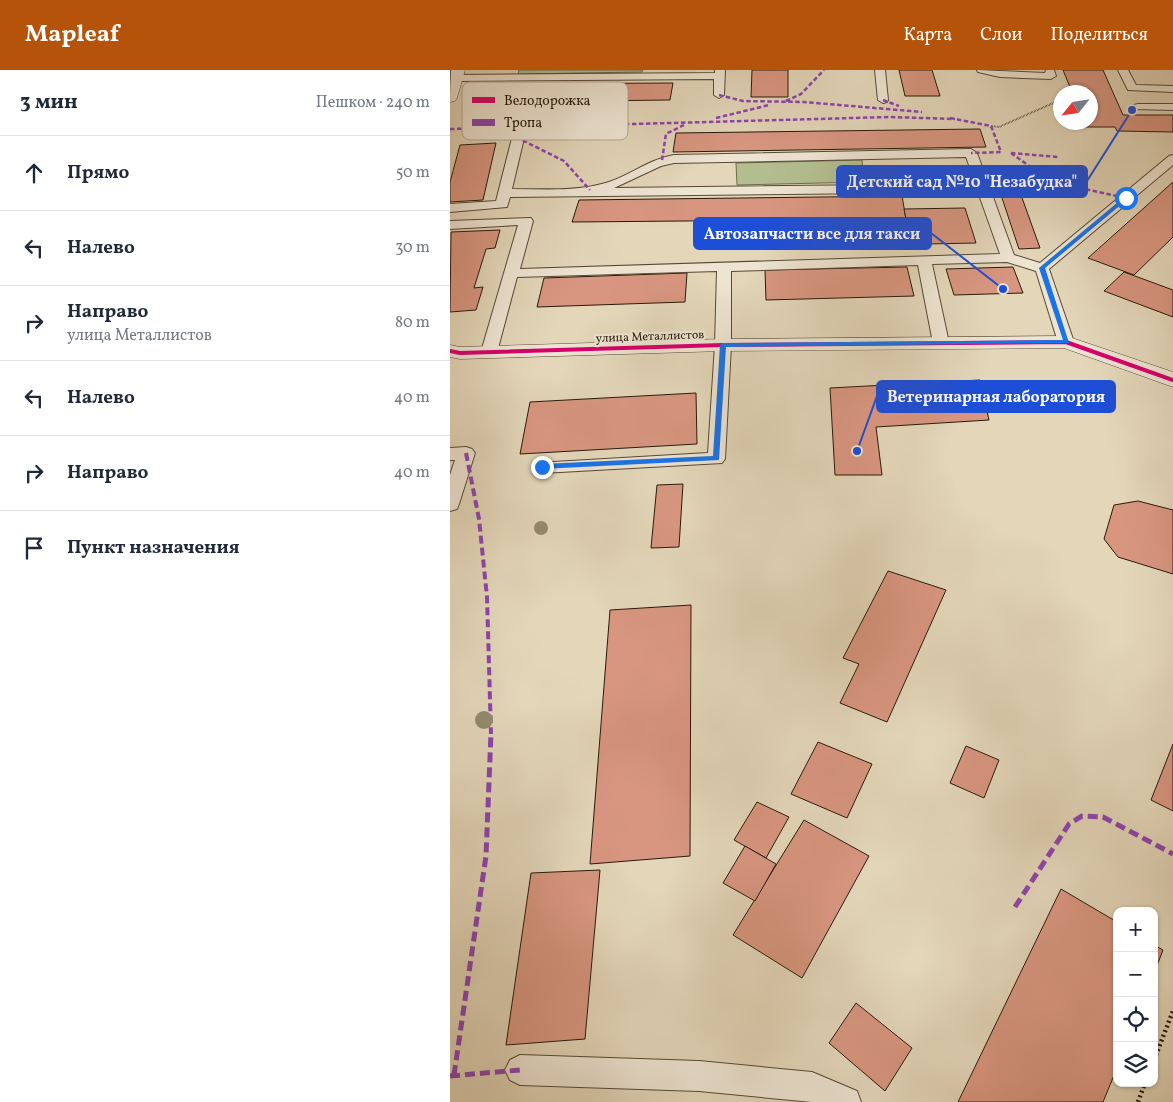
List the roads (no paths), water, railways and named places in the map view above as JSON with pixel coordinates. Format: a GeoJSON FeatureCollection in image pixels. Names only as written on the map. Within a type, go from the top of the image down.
{"type":"FeatureCollection","features":[{"type":"Feature","properties":{"kind":"street"},"geometry":{"type":"LineString","coordinates":[[450,98],[457,74]]}},
{"type":"Feature","properties":{"kind":"street","name":"улица Металлистов"},"geometry":{"type":"LineString","coordinates":[[450,351],[460,353],[723,345],[1066,342],[1173,380]]}},
{"type":"Feature","properties":{"kind":"lane"},"geometry":{"type":"LineString","coordinates":[[880,70],[884,100]]}},
{"type":"Feature","properties":{"kind":"lane"},"geometry":{"type":"LineString","coordinates":[[982,70],[1000,74],[1051,74],[1055,85]]}},
{"type":"Feature","properties":{"kind":"lane"},"geometry":{"type":"LineString","coordinates":[[1122,70],[1132,88],[1173,89]]}},
{"type":"Feature","properties":{"kind":"lane"},"geometry":{"type":"LineString","coordinates":[[457,74],[719,73],[719,95]]}},
{"type":"Feature","properties":{"kind":"lane"},"geometry":{"type":"LineString","coordinates":[[1138,107],[1173,107]]}},
{"type":"Feature","properties":{"kind":"lane"},"geometry":{"type":"LineString","coordinates":[[450,208],[502,204],[518,140]]}},
{"type":"Feature","properties":{"kind":"lane"},"geometry":{"type":"LineString","coordinates":[[579,192],[612,186],[632,177],[652,164],[674,159],[971,153],[1008,258]]}},
{"type":"Feature","properties":{"kind":"lane"},"geometry":{"type":"LineString","coordinates":[[1042,268],[1173,159]]}},
{"type":"Feature","properties":{"kind":"lane"},"geometry":{"type":"LineString","coordinates":[[506,193],[982,188]]}},
{"type":"Feature","properties":{"kind":"lane"},"geometry":{"type":"LineString","coordinates":[[450,225],[526,222],[489,352]]}},
{"type":"Feature","properties":{"kind":"lane"},"geometry":{"type":"LineString","coordinates":[[512,273],[1008,258],[1042,268]]}},
{"type":"Feature","properties":{"kind":"lane"},"geometry":{"type":"LineString","coordinates":[[924,260],[941,343]]}},
{"type":"Feature","properties":{"kind":"lane"},"geometry":{"type":"LineString","coordinates":[[542,467],[716,459],[723,345],[724,266]]}},
{"type":"Feature","properties":{"kind":"lane"},"geometry":{"type":"LineString","coordinates":[[1042,268],[1066,342]]}},
{"type":"Feature","properties":{"kind":"lane"},"geometry":{"type":"LineString","coordinates":[[450,454],[466,453],[450,504]]}},
{"type":"Feature","properties":{"kind":"lane"},"geometry":{"type":"LineString","coordinates":[[520,1070],[699,1076],[812,1088],[846,1102]]}},
{"type":"Feature","properties":{"kind":"place","name":"Детский сад №10 \"Незабудка\""},"geometry":{"type":"Point","coordinates":[1132,110]}},
{"type":"Feature","properties":{"kind":"place","name":"Автозапчасти все для такси"},"geometry":{"type":"Point","coordinates":[1003,289]}},
{"type":"Feature","properties":{"kind":"place","name":"Ветеринарная лаборатория"},"geometry":{"type":"Point","coordinates":[857,451]}}]}
